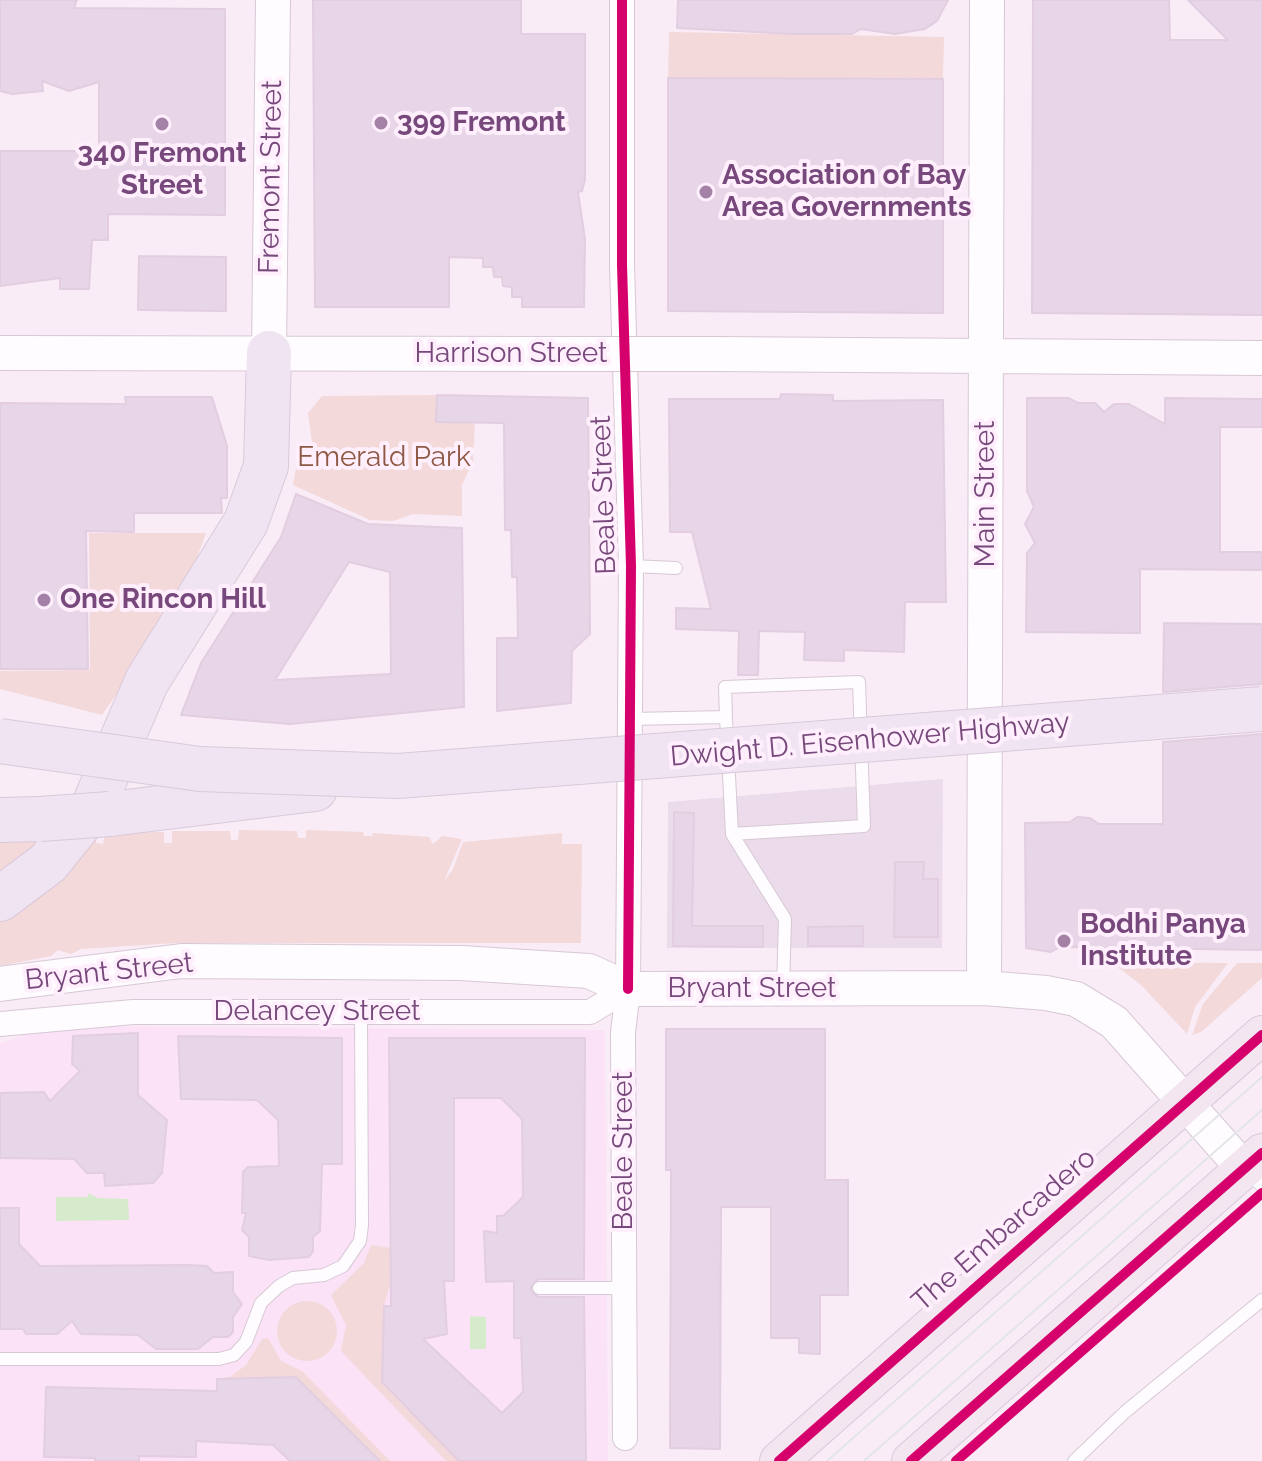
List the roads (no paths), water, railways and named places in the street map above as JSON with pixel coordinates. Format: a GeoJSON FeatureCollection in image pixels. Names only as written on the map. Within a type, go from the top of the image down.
{"type":"FeatureCollection","features":[{"type":"Feature","properties":{"kind":"highway"},"geometry":{"type":"LineString","coordinates":[[0,899],[48,863],[93,807],[147,681],[246,522],[266,466],[269,353]]}},
{"type":"Feature","properties":{"kind":"highway","name":"Dwight D. Eisenhower Highway"},"geometry":{"type":"LineString","coordinates":[[0,744],[200,769],[398,776],[1262,709]]}},
{"type":"Feature","properties":{"kind":"highway","name":"Dwight D. Eisenhower Highway"},"geometry":{"type":"LineString","coordinates":[[64,762],[150,777],[315,789],[400,788],[1262,720]]}},
{"type":"Feature","properties":{"kind":"highway"},"geometry":{"type":"LineString","coordinates":[[0,744],[64,762]]}},
{"type":"Feature","properties":{"kind":"highway"},"geometry":{"type":"LineString","coordinates":[[0,754],[64,762]]}},
{"type":"Feature","properties":{"kind":"highway"},"geometry":{"type":"LineString","coordinates":[[20,820],[110,814],[315,789]]}},
{"type":"Feature","properties":{"kind":"main road","name":"The Embarcadero"},"geometry":{"type":"LineString","coordinates":[[779,1461],[1262,1035]]}},
{"type":"Feature","properties":{"kind":"main road"},"geometry":{"type":"LineString","coordinates":[[911,1461],[1256,1169]]}},
{"type":"Feature","properties":{"kind":"street","name":"Fremont Street"},"geometry":{"type":"LineString","coordinates":[[269,353],[273,0]]}},
{"type":"Feature","properties":{"kind":"street","name":"Beale Street"},"geometry":{"type":"LineString","coordinates":[[622,0],[622,265],[631,566],[628,989],[623,1028],[625,1438]]}},
{"type":"Feature","properties":{"kind":"street","name":"Main Street"},"geometry":{"type":"LineString","coordinates":[[984,988],[987,0]]}},
{"type":"Feature","properties":{"kind":"street","name":"Harrison Street"},"geometry":{"type":"LineString","coordinates":[[0,353],[1262,358]]}},
{"type":"Feature","properties":{"kind":"street","name":"Bryant Street"},"geometry":{"type":"LineString","coordinates":[[3,984],[181,961],[461,963],[589,971],[628,989],[984,988],[1046,993],[1076,999],[1100,1011],[1185,1102],[1256,1169]]}},
{"type":"Feature","properties":{"kind":"street","name":"Delancey Street"},"geometry":{"type":"LineString","coordinates":[[0,1024],[133,1012],[590,1012],[628,989]]}},
{"type":"Feature","properties":{"kind":"lane"},"geometry":{"type":"LineString","coordinates":[[631,566],[676,568]]}},
{"type":"Feature","properties":{"kind":"lane"},"geometry":{"type":"LineString","coordinates":[[732,834],[864,826],[859,682],[725,687],[732,834],[785,919],[783,989]]}},
{"type":"Feature","properties":{"kind":"lane"},"geometry":{"type":"LineString","coordinates":[[631,719],[726,717]]}},
{"type":"Feature","properties":{"kind":"lane"},"geometry":{"type":"LineString","coordinates":[[0,1359],[219,1359],[234,1355],[246,1342],[261,1303],[279,1286],[293,1278],[324,1275],[343,1266],[360,1241],[362,1225],[361,1013]]}},
{"type":"Feature","properties":{"kind":"lane"},"geometry":{"type":"LineString","coordinates":[[539,1288],[624,1288]]}},
{"type":"Feature","properties":{"kind":"lane"},"geometry":{"type":"LineString","coordinates":[[1074,1461],[1125,1412],[1262,1300]]}},
{"type":"Feature","properties":{"kind":"tram line"},"geometry":{"type":"LineString","coordinates":[[827,1461],[1262,1077]]}},
{"type":"Feature","properties":{"kind":"tram line"},"geometry":{"type":"LineString","coordinates":[[864,1461],[1262,1110]]}},
{"type":"Feature","properties":{"kind":"place","name":"399 Fremont"},"geometry":{"type":"Point","coordinates":[381,123]}},
{"type":"Feature","properties":{"kind":"place","name":"340 Fremont Street"},"geometry":{"type":"Point","coordinates":[162,124]}},
{"type":"Feature","properties":{"kind":"place","name":"Association of Bay Area Governments"},"geometry":{"type":"Point","coordinates":[706,192]}},
{"type":"Feature","properties":{"kind":"place","name":"One Rincon Hill"},"geometry":{"type":"Point","coordinates":[44,600]}},
{"type":"Feature","properties":{"kind":"place","name":"Bodhi Panya Institute"},"geometry":{"type":"Point","coordinates":[1064,941]}},
{"type":"Feature","properties":{"kind":"park label","name":"Emerald Park"},"geometry":{"type":"Point","coordinates":[384,458]}}]}
